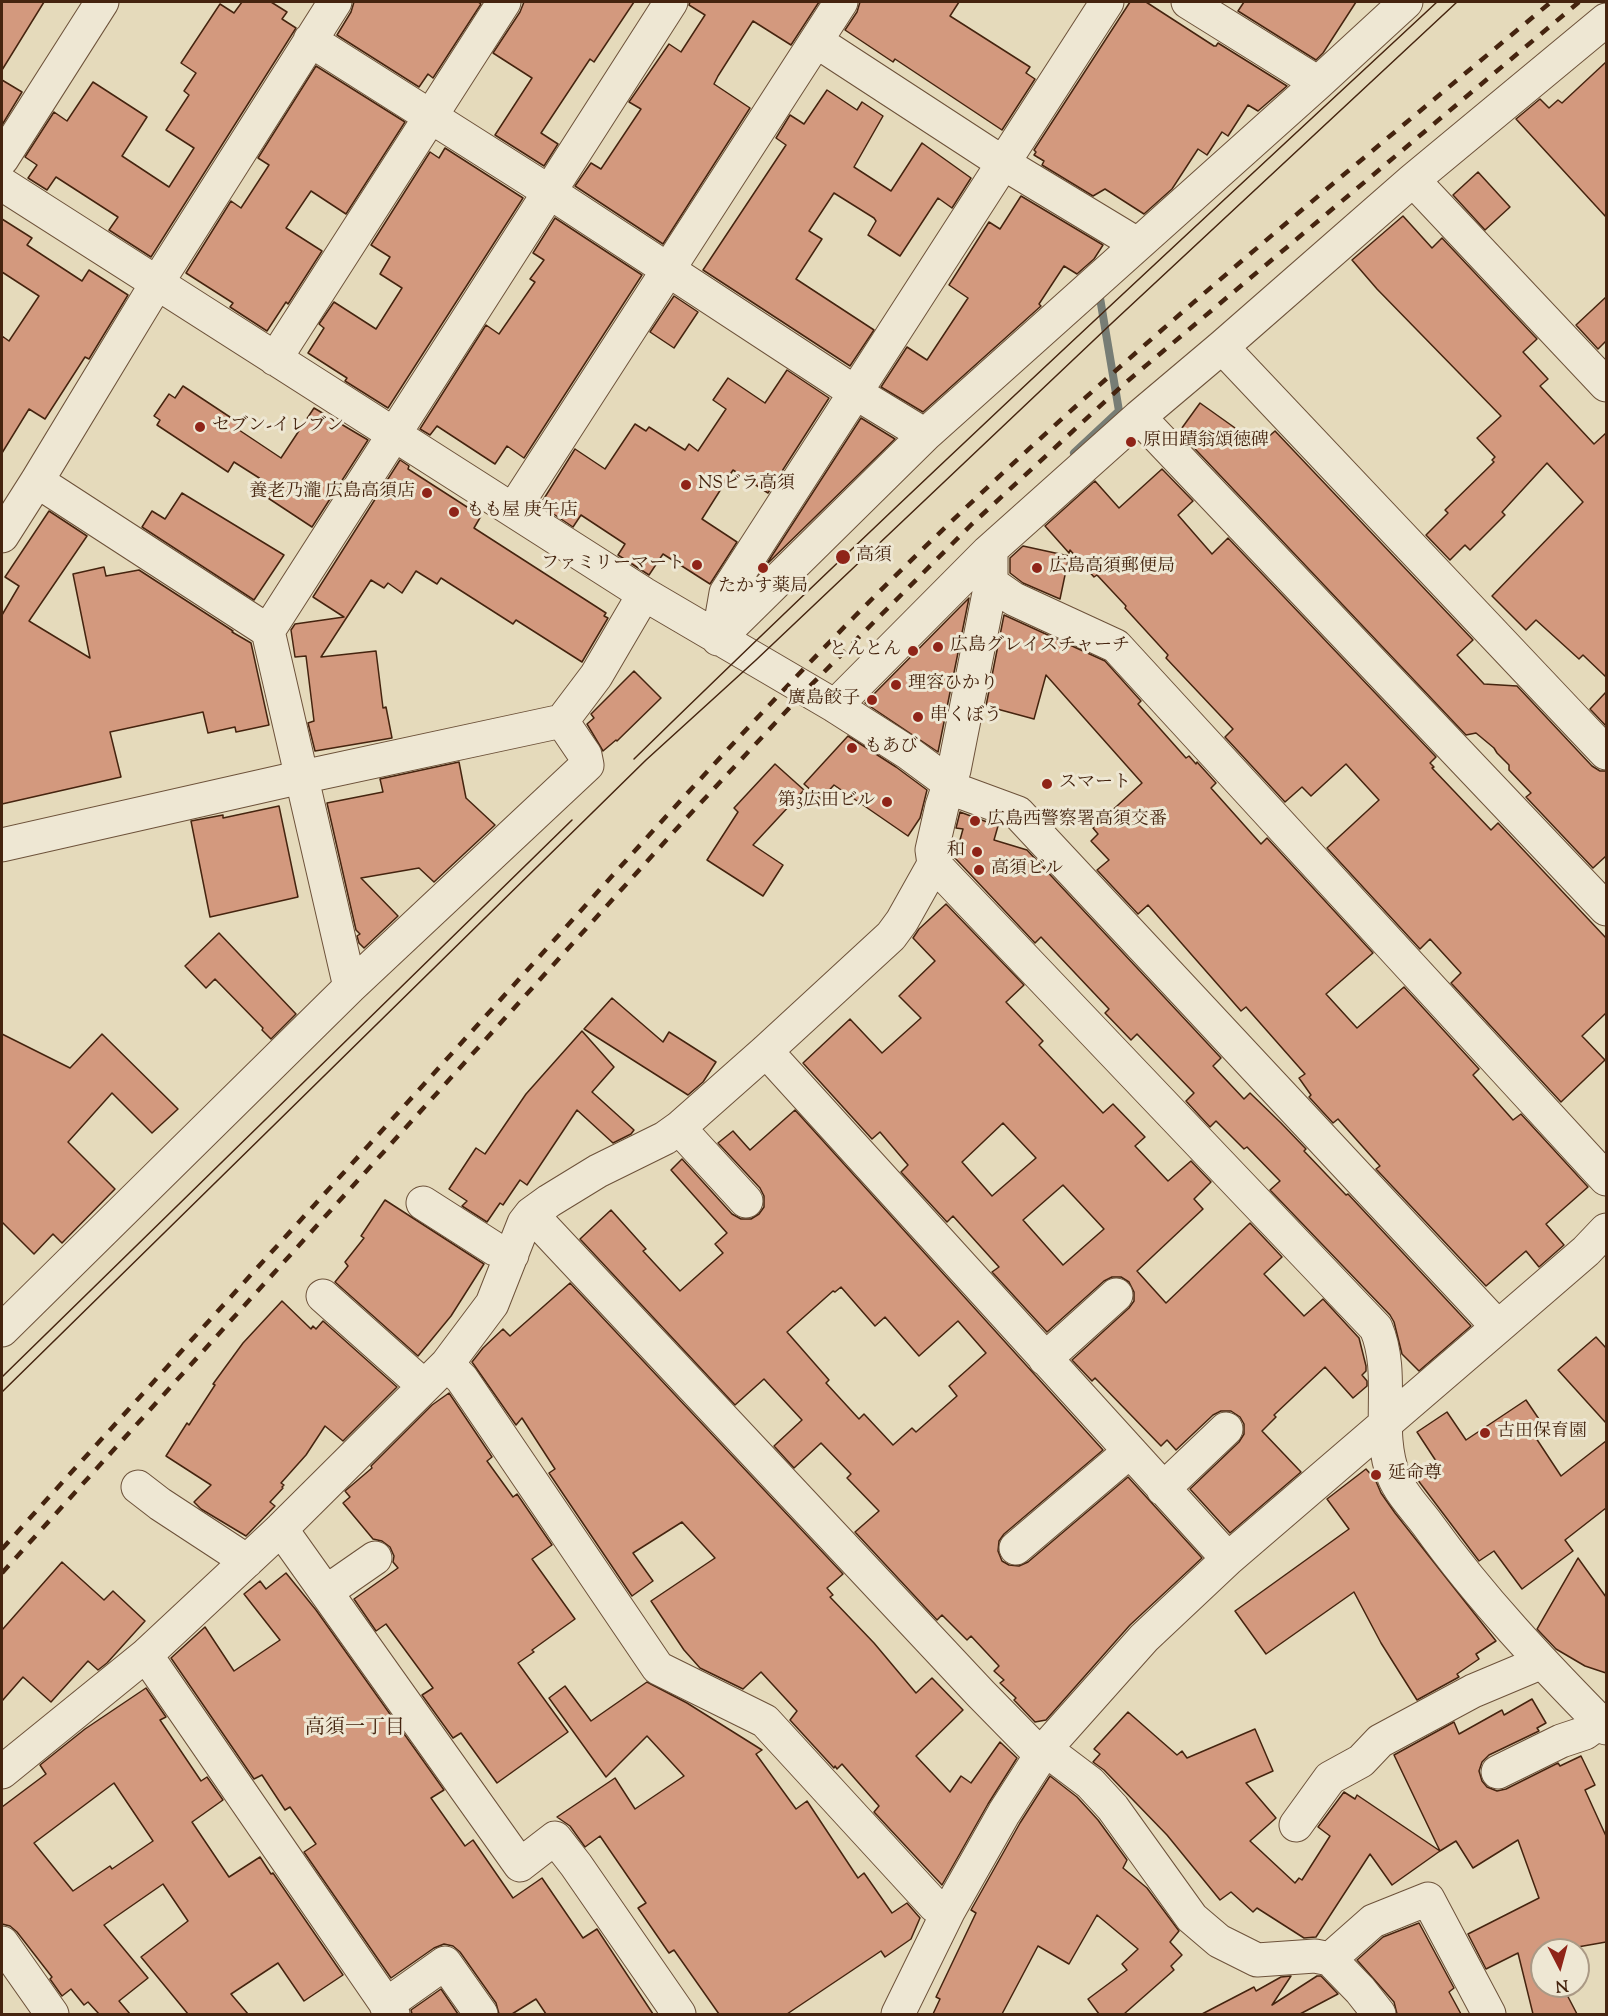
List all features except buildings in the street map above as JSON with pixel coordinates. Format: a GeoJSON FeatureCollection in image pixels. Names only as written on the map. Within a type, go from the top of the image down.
{"type":"FeatureCollection","features":[{"type":"Feature","properties":{"kind":"street"},"geometry":{"type":"LineString","coordinates":[[2,159],[102,2]]}},
{"type":"Feature","properties":{"kind":"street"},"geometry":{"type":"LineString","coordinates":[[2,536],[157,283],[334,2]]}},
{"type":"Feature","properties":{"kind":"street"},"geometry":{"type":"LineString","coordinates":[[275,358],[504,2]]}},
{"type":"Feature","properties":{"kind":"street"},"geometry":{"type":"LineString","coordinates":[[268,631],[670,2]]}},
{"type":"Feature","properties":{"kind":"street"},"geometry":{"type":"LineString","coordinates":[[513,510],[841,2]]}},
{"type":"Feature","properties":{"kind":"street"},"geometry":{"type":"LineString","coordinates":[[718,639],[726,592],[1107,2]]}},
{"type":"Feature","properties":{"kind":"street"},"geometry":{"type":"LineString","coordinates":[[1188,2],[1318,83]]}},
{"type":"Feature","properties":{"kind":"street"},"geometry":{"type":"LineString","coordinates":[[718,639],[925,435],[1406,2]]}},
{"type":"Feature","properties":{"kind":"street"},"geometry":{"type":"LineString","coordinates":[[835,706],[990,568],[1138,417],[1222,347],[1413,180],[1606,20]]}},
{"type":"Feature","properties":{"kind":"street"},"geometry":{"type":"LineString","coordinates":[[310,40],[548,191],[856,393],[925,435]]}},
{"type":"Feature","properties":{"kind":"street"},"geometry":{"type":"LineString","coordinates":[[816,41],[1002,163],[1137,243]]}},
{"type":"Feature","properties":{"kind":"street"},"geometry":{"type":"LineString","coordinates":[[1413,180],[1606,385]]}},
{"type":"Feature","properties":{"kind":"street"},"geometry":{"type":"LineString","coordinates":[[2,184],[644,594],[835,706],[907,752],[961,792],[1018,813],[1498,1327]]}},
{"type":"Feature","properties":{"kind":"street"},"geometry":{"type":"LineString","coordinates":[[1222,347],[1606,753]]}},
{"type":"Feature","properties":{"kind":"street"},"geometry":{"type":"LineString","coordinates":[[1138,417],[1606,909]]}},
{"type":"Feature","properties":{"kind":"street"},"geometry":{"type":"LineString","coordinates":[[37,481],[268,631],[350,987]]}},
{"type":"Feature","properties":{"kind":"street"},"geometry":{"type":"LineString","coordinates":[[990,568],[954,770],[932,850],[934,864],[1376,1328],[1382,1341],[1388,1458],[1395,1479],[1450,1556],[1512,1629],[1603,1725],[1561,1741],[1498,1772]]}},
{"type":"Feature","properties":{"kind":"street"},"geometry":{"type":"LineString","coordinates":[[990,568],[1014,598],[1116,646],[1606,1179]]}},
{"type":"Feature","properties":{"kind":"street"},"geometry":{"type":"LineString","coordinates":[[2,845],[562,721],[596,676],[644,594]]}},
{"type":"Feature","properties":{"kind":"street"},"geometry":{"type":"LineString","coordinates":[[2,1330],[350,987],[587,765],[585,755],[562,721]]}},
{"type":"Feature","properties":{"kind":"street"},"geometry":{"type":"LineString","coordinates":[[2,1772],[146,1655],[281,1529],[435,1375],[492,1304],[524,1223],[531,1214],[598,1171],[665,1138],[679,1128],[891,936],[934,864]]}},
{"type":"Feature","properties":{"kind":"street"},"geometry":{"type":"LineString","coordinates":[[766,1051],[1228,1559]]}},
{"type":"Feature","properties":{"kind":"street"},"geometry":{"type":"LineString","coordinates":[[679,1128],[746,1201]]}},
{"type":"Feature","properties":{"kind":"street"},"geometry":{"type":"LineString","coordinates":[[423,1203],[495,1249],[512,1256]]}},
{"type":"Feature","properties":{"kind":"street"},"geometry":{"type":"LineString","coordinates":[[531,1214],[1033,1748],[1045,1749],[1090,1783],[1113,1808],[1192,1918],[1219,1941],[1257,1960],[1316,1956],[1330,1959],[1379,2014]]}},
{"type":"Feature","properties":{"kind":"street"},"geometry":{"type":"LineString","coordinates":[[898,2014],[948,1912],[1004,1813],[1045,1749],[1144,1638],[1228,1559],[1586,1251],[1606,1230]]}},
{"type":"Feature","properties":{"kind":"street"},"geometry":{"type":"LineString","coordinates":[[1045,1359],[1116,1295]]}},
{"type":"Feature","properties":{"kind":"street"},"geometry":{"type":"LineString","coordinates":[[323,1296],[435,1375],[469,1389],[658,1668],[765,1721],[934,1906],[948,1912]]}},
{"type":"Feature","properties":{"kind":"street"},"geometry":{"type":"LineString","coordinates":[[1163,1489],[1225,1428]]}},
{"type":"Feature","properties":{"kind":"street"},"geometry":{"type":"LineString","coordinates":[[1016,1548],[1129,1452]]}},
{"type":"Feature","properties":{"kind":"street"},"geometry":{"type":"LineString","coordinates":[[138,1487],[247,1561]]}},
{"type":"Feature","properties":{"kind":"street"},"geometry":{"type":"LineString","coordinates":[[281,1529],[520,1864],[555,1838],[680,2014]]}},
{"type":"Feature","properties":{"kind":"street"},"geometry":{"type":"LineString","coordinates":[[326,1592],[375,1558]]}},
{"type":"Feature","properties":{"kind":"street"},"geometry":{"type":"LineString","coordinates":[[146,1655],[390,2010],[445,1963],[481,2014]]}},
{"type":"Feature","properties":{"kind":"street"},"geometry":{"type":"LineString","coordinates":[[1296,1825],[1330,1778],[1361,1761],[1380,1741],[1473,1691],[1542,1662]]}},
{"type":"Feature","properties":{"kind":"street"},"geometry":{"type":"LineString","coordinates":[[1330,1959],[1373,1921],[1428,1899],[1489,2014]]}},
{"type":"Feature","properties":{"kind":"street"},"geometry":{"type":"LineString","coordinates":[[2,1943],[52,2014]]}},
{"type":"Feature","properties":{"kind":"waterway"},"geometry":{"type":"LineString","coordinates":[[1074,453],[1119,411],[1099,292]]}},
{"type":"Feature","properties":{"kind":"tram line"},"geometry":{"type":"LineString","coordinates":[[634,759],[933,472],[1437,2]]}},
{"type":"Feature","properties":{"kind":"tram line"},"geometry":{"type":"LineString","coordinates":[[2,1392],[646,760],[756,660],[1112,323],[1457,2]]}},
{"type":"Feature","properties":{"kind":"tram line"},"geometry":{"type":"LineString","coordinates":[[2,1377],[572,820]]}},
{"type":"Feature","properties":{"kind":"railway"},"geometry":{"type":"LineString","coordinates":[[2,1549],[672,810],[865,606],[947,526],[1115,371],[1288,222],[1551,2]]}},
{"type":"Feature","properties":{"kind":"railway"},"geometry":{"type":"LineString","coordinates":[[2,1573],[680,825],[806,690],[972,524],[1124,384],[1579,2]]}},
{"type":"Feature","properties":{"kind":"place","name":"セブン-イレブン"},"geometry":{"type":"Point","coordinates":[200,427]}},
{"type":"Feature","properties":{"kind":"place","name":"原田蹟翁頌徳碑"},"geometry":{"type":"Point","coordinates":[1131,442]}},
{"type":"Feature","properties":{"kind":"place","name":"NSビラ高須"},"geometry":{"type":"Point","coordinates":[686,485]}},
{"type":"Feature","properties":{"kind":"place","name":"養老乃瀧 広島高須店"},"geometry":{"type":"Point","coordinates":[427,493]}},
{"type":"Feature","properties":{"kind":"place","name":"もも屋 庚午店"},"geometry":{"type":"Point","coordinates":[454,512]}},
{"type":"Feature","properties":{"kind":"place","name":"高須"},"geometry":{"type":"Point","coordinates":[843,557]}},
{"type":"Feature","properties":{"kind":"place","name":"ファミリーマート"},"geometry":{"type":"Point","coordinates":[697,565]}},
{"type":"Feature","properties":{"kind":"place","name":"たかす薬局"},"geometry":{"type":"Point","coordinates":[763,568]}},
{"type":"Feature","properties":{"kind":"place","name":"広島高須郵便局"},"geometry":{"type":"Point","coordinates":[1037,568]}},
{"type":"Feature","properties":{"kind":"place","name":"広島グレイスチャーチ"},"geometry":{"type":"Point","coordinates":[938,647]}},
{"type":"Feature","properties":{"kind":"place","name":"とんとん"},"geometry":{"type":"Point","coordinates":[913,651]}},
{"type":"Feature","properties":{"kind":"place","name":"理容ひかり"},"geometry":{"type":"Point","coordinates":[896,685]}},
{"type":"Feature","properties":{"kind":"place","name":"廣島餃子"},"geometry":{"type":"Point","coordinates":[872,700]}},
{"type":"Feature","properties":{"kind":"place","name":"串くぼう"},"geometry":{"type":"Point","coordinates":[918,717]}},
{"type":"Feature","properties":{"kind":"place","name":"もあび"},"geometry":{"type":"Point","coordinates":[852,748]}},
{"type":"Feature","properties":{"kind":"place","name":"スマート"},"geometry":{"type":"Point","coordinates":[1047,784]}},
{"type":"Feature","properties":{"kind":"place","name":"第3広田ビル"},"geometry":{"type":"Point","coordinates":[887,802]}},
{"type":"Feature","properties":{"kind":"place","name":"広島西警察署高須交番"},"geometry":{"type":"Point","coordinates":[975,821]}},
{"type":"Feature","properties":{"kind":"place","name":"和"},"geometry":{"type":"Point","coordinates":[977,852]}},
{"type":"Feature","properties":{"kind":"place","name":"高須ビル"},"geometry":{"type":"Point","coordinates":[979,870]}},
{"type":"Feature","properties":{"kind":"place","name":"古田保育園"},"geometry":{"type":"Point","coordinates":[1485,1433]}},
{"type":"Feature","properties":{"kind":"place","name":"延命尊"},"geometry":{"type":"Point","coordinates":[1376,1475]}},
{"type":"Feature","properties":{"kind":"district","name":"高須一丁目"},"geometry":{"type":"Point","coordinates":[355,1730]}}]}
